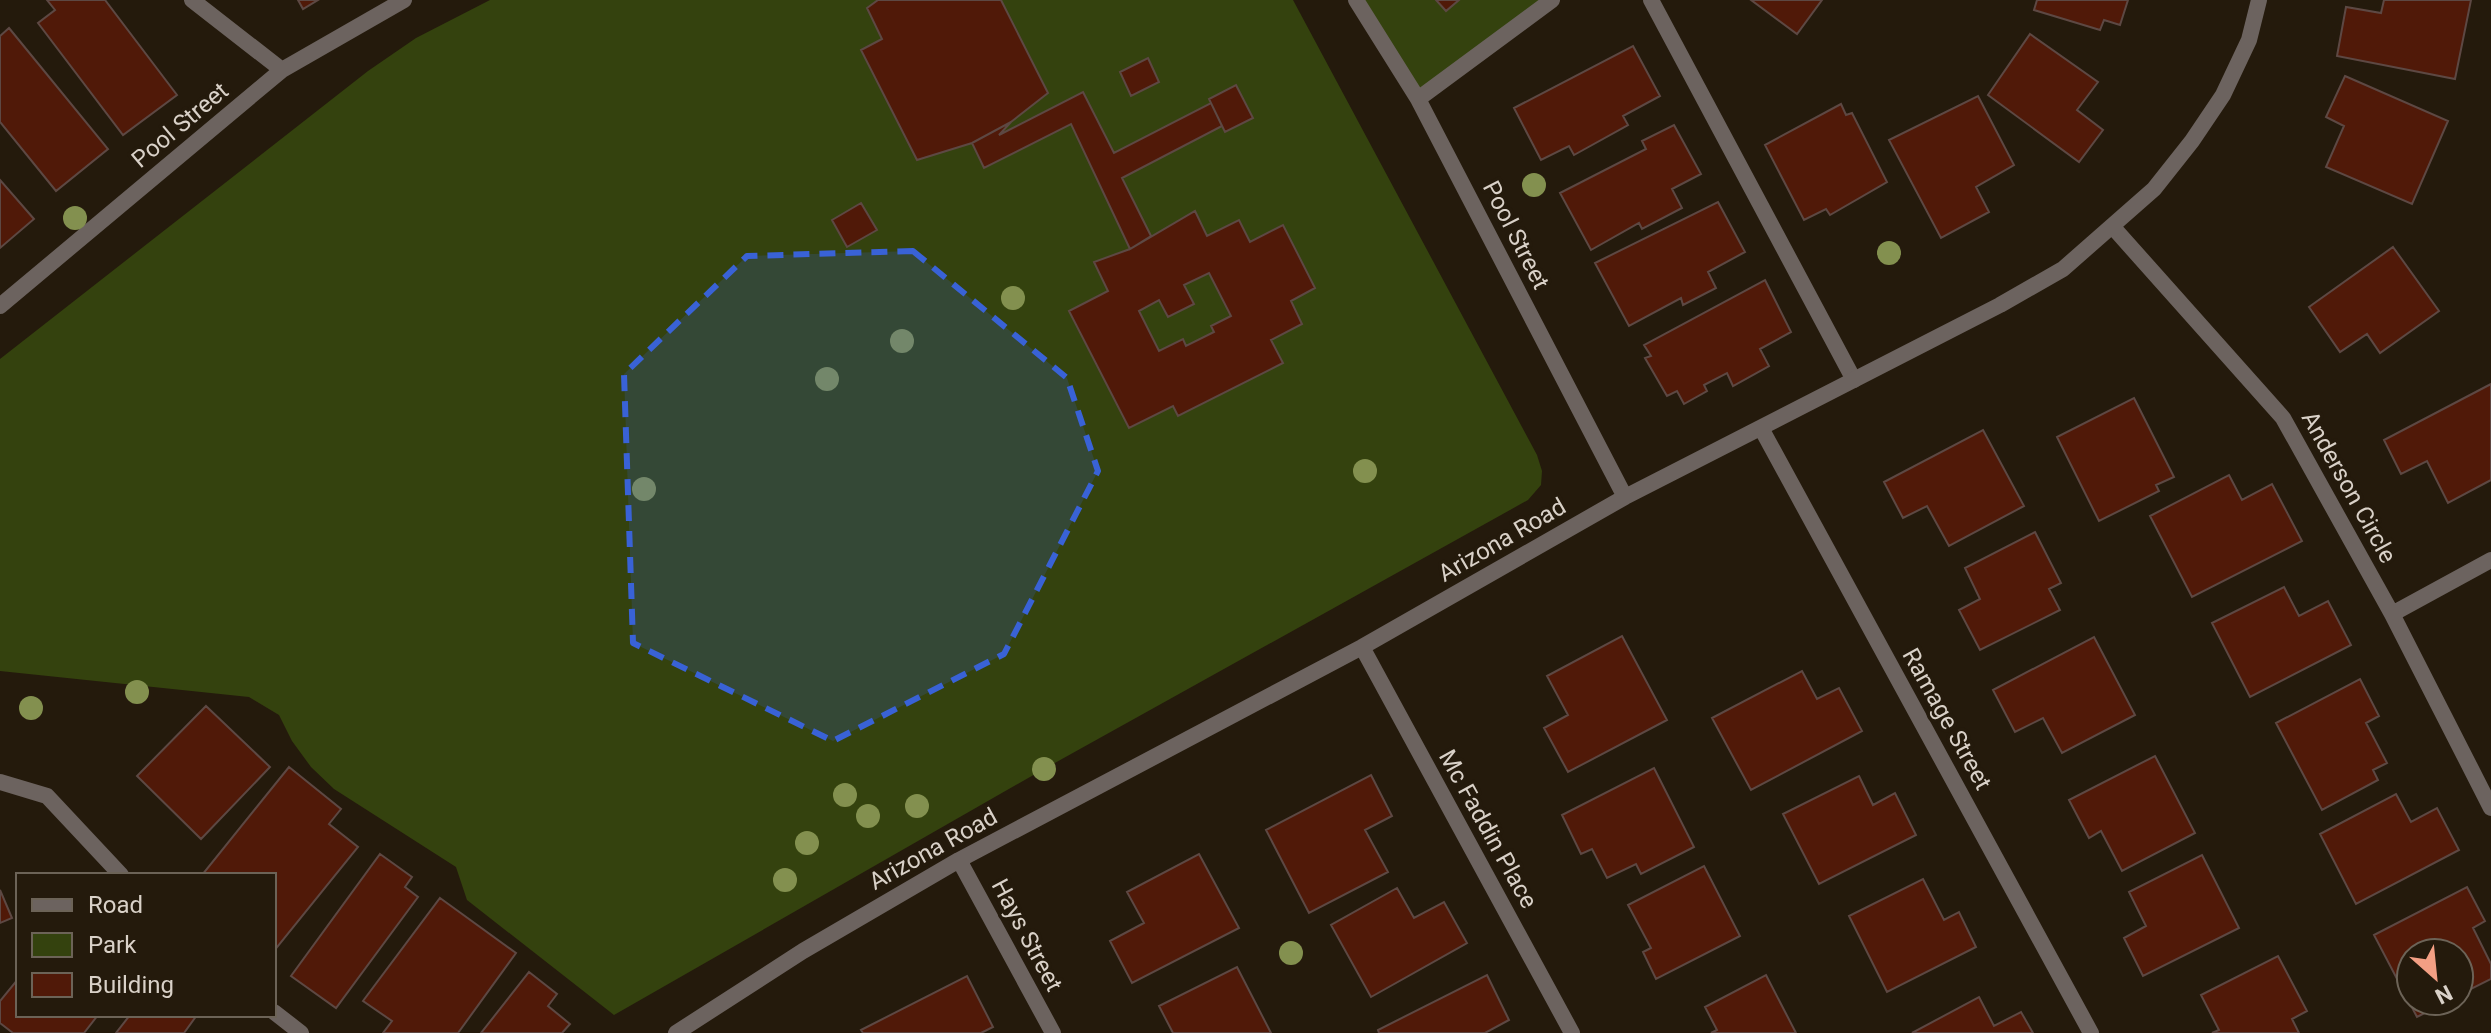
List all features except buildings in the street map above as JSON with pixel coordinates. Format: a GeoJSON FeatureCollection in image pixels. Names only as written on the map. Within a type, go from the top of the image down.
{"type":"FeatureCollection","features":[{"type":"Feature","properties":{"kind":"street"},"geometry":{"type":"LineString","coordinates":[[192,0],[282,70]]}},
{"type":"Feature","properties":{"kind":"street","name":"Pool Street"},"geometry":{"type":"LineString","coordinates":[[0,306],[282,70],[404,0]]}},
{"type":"Feature","properties":{"kind":"street","name":"Pool Street"},"geometry":{"type":"LineString","coordinates":[[1356,0],[1418,99],[1625,497]]}},
{"type":"Feature","properties":{"kind":"street"},"geometry":{"type":"LineString","coordinates":[[1418,99],[1552,0]]}},
{"type":"Feature","properties":{"kind":"street"},"geometry":{"type":"LineString","coordinates":[[1651,0],[1854,380]]}},
{"type":"Feature","properties":{"kind":"street","name":"Arizona Road"},"geometry":{"type":"LineString","coordinates":[[676,1033],[791,959],[959,860],[1362,647],[1625,497],[2000,305],[2063,269],[2154,189],[2192,141],[2223,95],[2249,40],[2259,0]]}},
{"type":"Feature","properties":{"kind":"street","name":"Anderson Circle"},"geometry":{"type":"LineString","coordinates":[[2112,226],[2283,418],[2392,614],[2491,808]]}},
{"type":"Feature","properties":{"kind":"street","name":"Ramage Street"},"geometry":{"type":"LineString","coordinates":[[1761,428],[2091,1033]]}},
{"type":"Feature","properties":{"kind":"street"},"geometry":{"type":"LineString","coordinates":[[2392,614],[2491,560]]}},
{"type":"Feature","properties":{"kind":"street","name":"Mc Faddin Place"},"geometry":{"type":"LineString","coordinates":[[1362,647],[1572,1033]]}},
{"type":"Feature","properties":{"kind":"street"},"geometry":{"type":"LineString","coordinates":[[0,782],[47,796],[119,873]]}},
{"type":"Feature","properties":{"kind":"street","name":"Hays Street"},"geometry":{"type":"LineString","coordinates":[[959,860],[1053,1033]]}},
{"type":"Feature","properties":{"kind":"street"},"geometry":{"type":"LineString","coordinates":[[276,1014],[301,1033]]}},
{"type":"Feature","properties":{"kind":"highlighted area"},"geometry":{"type":"Polygon","coordinates":[[[913,251],[1067,378],[1098,471],[1004,654],[833,741],[633,643],[624,374],[747,256],[913,251]]]}},
{"type":"Feature","properties":{"kind":"green space"},"geometry":{"type":"Polygon","coordinates":[[[490,0],[1293,0],[1537,455],[1542,471],[1541,485],[1528,500],[1044,769],[614,1015],[467,900],[456,867],[334,789],[311,767],[292,741],[279,715],[249,697],[0,671],[0,359],[368,71],[416,38],[490,0]]]}},
{"type":"Feature","properties":{"kind":"green space"},"geometry":{"type":"Polygon","coordinates":[[[1356,0],[1552,0],[1418,99],[1356,0]]]}}]}
